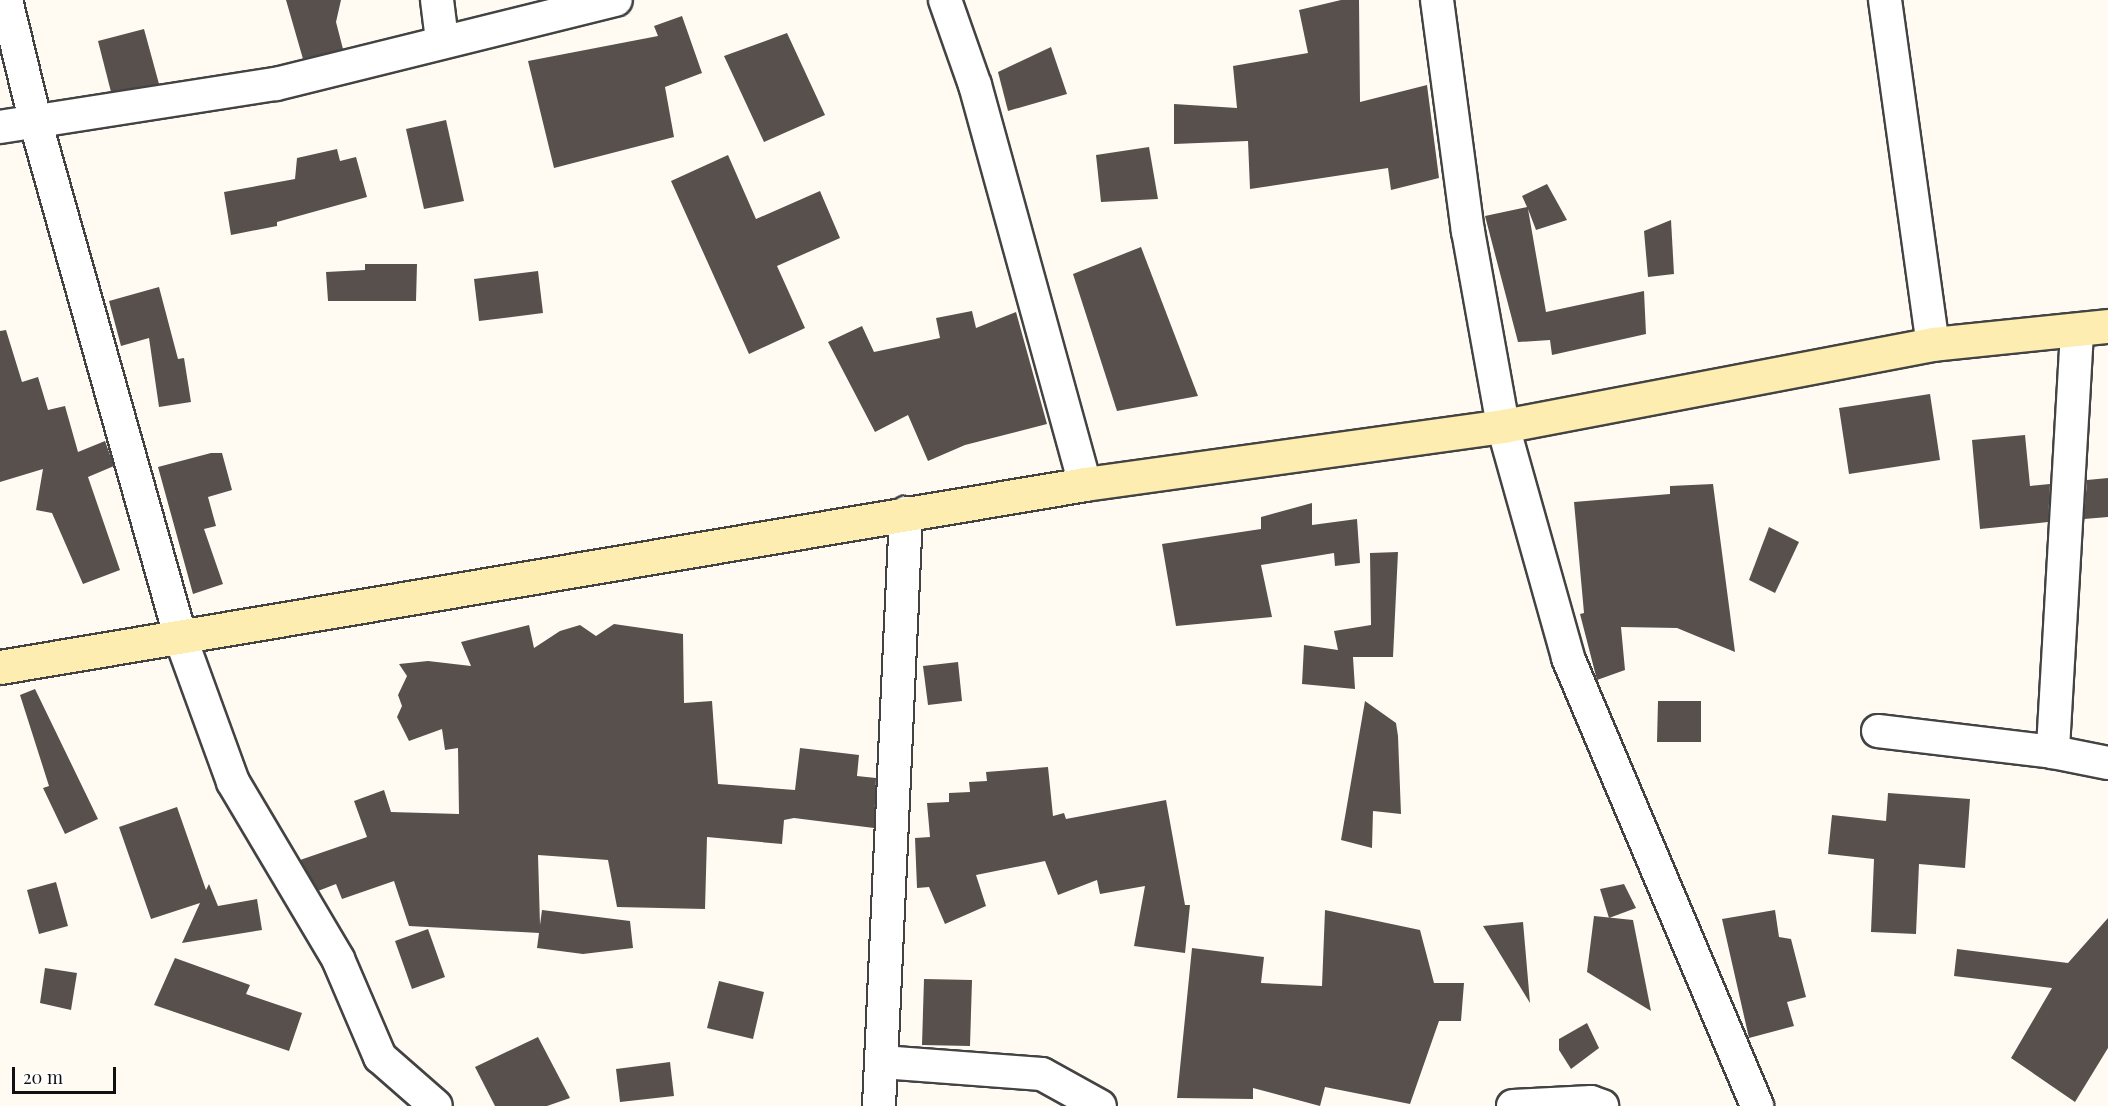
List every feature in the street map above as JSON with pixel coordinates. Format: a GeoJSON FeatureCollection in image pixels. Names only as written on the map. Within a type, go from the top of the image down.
{"type":"FeatureCollection","features":[{"type":"Feature","properties":{"kind":"street"},"geometry":{"type":"LineString","coordinates":[[6,0],[36,124],[181,639],[232,782],[338,959],[380,1057],[436,1106]]}},
{"type":"Feature","properties":{"kind":"street"},"geometry":{"type":"LineString","coordinates":[[437,0],[442,40]]}},
{"type":"Feature","properties":{"kind":"street"},"geometry":{"type":"LineString","coordinates":[[0,127],[36,124],[276,84],[442,40],[615,0]]}},
{"type":"Feature","properties":{"kind":"street"},"geometry":{"type":"LineString","coordinates":[[945,0],[975,85],[1085,484]]}},
{"type":"Feature","properties":{"kind":"street"},"geometry":{"type":"LineString","coordinates":[[1437,0],[1468,231],[1503,426],[1568,658],[1757,1106]]}},
{"type":"Feature","properties":{"kind":"street"},"geometry":{"type":"LineString","coordinates":[[1885,0],[1933,344]]}},
{"type":"Feature","properties":{"kind":"street"},"geometry":{"type":"LineString","coordinates":[[0,667],[181,639],[1085,484],[1503,426],[1933,344],[2093,329],[2053,752]]}},
{"type":"Feature","properties":{"kind":"street"},"geometry":{"type":"LineString","coordinates":[[879,1106],[906,513]]}},
{"type":"Feature","properties":{"kind":"street"},"geometry":{"type":"LineString","coordinates":[[1878,731],[2053,752],[2108,763]]}},
{"type":"Feature","properties":{"kind":"street"},"geometry":{"type":"LineString","coordinates":[[882,1062],[1042,1074],[1100,1106]]}},
{"type":"Feature","properties":{"kind":"street"},"geometry":{"type":"LineString","coordinates":[[1513,1106],[1591,1102],[1602,1106]]}},
{"type":"Feature","properties":{"kind":"building"},"geometry":{"type":"Polygon","coordinates":[[[286,0],[341,0],[336,22],[343,49],[303,59],[286,0]]]}},
{"type":"Feature","properties":{"kind":"building"},"geometry":{"type":"Polygon","coordinates":[[[1341,0],[1359,0],[1360,102],[1427,85],[1439,178],[1391,190],[1388,168],[1250,189],[1248,141],[1174,144],[1174,104],[1237,108],[1233,66],[1308,53],[1299,10],[1341,0]]]}},
{"type":"Feature","properties":{"kind":"building"},"geometry":{"type":"Polygon","coordinates":[[[682,16],[702,73],[665,87],[674,137],[554,168],[528,61],[658,36],[654,26],[682,16]]]}},
{"type":"Feature","properties":{"kind":"building"},"geometry":{"type":"Polygon","coordinates":[[[144,29],[159,84],[111,92],[98,41],[144,29]]]}},
{"type":"Feature","properties":{"kind":"building"},"geometry":{"type":"Polygon","coordinates":[[[787,33],[825,115],[764,142],[724,56],[787,33]]]}},
{"type":"Feature","properties":{"kind":"building"},"geometry":{"type":"Polygon","coordinates":[[[1051,47],[1067,94],[1008,111],[998,72],[1051,47]]]}},
{"type":"Feature","properties":{"kind":"building"},"geometry":{"type":"Polygon","coordinates":[[[446,120],[464,201],[424,209],[406,129],[446,120]]]}},
{"type":"Feature","properties":{"kind":"building"},"geometry":{"type":"Polygon","coordinates":[[[1149,147],[1158,199],[1101,202],[1096,155],[1149,147]]]}},
{"type":"Feature","properties":{"kind":"building"},"geometry":{"type":"Polygon","coordinates":[[[337,149],[340,161],[356,157],[367,197],[277,222],[277,226],[231,235],[224,192],[295,179],[297,158],[337,149]]]}},
{"type":"Feature","properties":{"kind":"building"},"geometry":{"type":"Polygon","coordinates":[[[728,155],[756,219],[820,191],[840,238],[777,266],[805,328],[749,354],[671,181],[728,155]]]}},
{"type":"Feature","properties":{"kind":"building"},"geometry":{"type":"Polygon","coordinates":[[[1547,184],[1567,220],[1536,230],[1528,209],[1546,312],[1644,291],[1646,334],[1552,355],[1550,340],[1518,342],[1485,216],[1527,207],[1522,196],[1547,184]]]}},
{"type":"Feature","properties":{"kind":"building"},"geometry":{"type":"Polygon","coordinates":[[[1671,220],[1674,274],[1648,277],[1644,231],[1671,220]]]}},
{"type":"Feature","properties":{"kind":"building"},"geometry":{"type":"Polygon","coordinates":[[[1141,247],[1198,396],[1117,411],[1073,274],[1141,247]]]}},
{"type":"Feature","properties":{"kind":"building"},"geometry":{"type":"Polygon","coordinates":[[[365,264],[417,264],[416,301],[328,301],[326,272],[365,270],[365,264]]]}},
{"type":"Feature","properties":{"kind":"building"},"geometry":{"type":"Polygon","coordinates":[[[538,271],[543,313],[479,321],[474,279],[538,271]]]}},
{"type":"Feature","properties":{"kind":"building"},"geometry":{"type":"Polygon","coordinates":[[[159,287],[178,359],[184,358],[191,402],[159,407],[149,338],[121,346],[109,301],[159,287]]]}},
{"type":"Feature","properties":{"kind":"building"},"geometry":{"type":"Polygon","coordinates":[[[972,311],[976,328],[1016,312],[1047,424],[965,445],[928,461],[908,415],[875,432],[828,342],[862,326],[874,352],[940,338],[936,318],[972,311]]]}},
{"type":"Feature","properties":{"kind":"building"},"geometry":{"type":"Polygon","coordinates":[[[6,330],[22,382],[38,377],[48,410],[65,406],[78,452],[105,441],[114,466],[88,477],[120,570],[83,584],[52,513],[36,510],[43,469],[0,482],[0,331],[6,330]]]}},
{"type":"Feature","properties":{"kind":"building"},"geometry":{"type":"Polygon","coordinates":[[[1930,394],[1940,460],[1849,474],[1839,408],[1930,394]]]}},
{"type":"Feature","properties":{"kind":"building"},"geometry":{"type":"Polygon","coordinates":[[[2025,435],[2030,486],[2050,484],[2048,522],[1980,529],[1972,440],[2025,435]]]}},
{"type":"Feature","properties":{"kind":"building"},"geometry":{"type":"Polygon","coordinates":[[[211,453],[222,453],[232,490],[208,497],[216,526],[204,529],[223,584],[193,594],[158,467],[211,453]]]}},
{"type":"Feature","properties":{"kind":"building"},"geometry":{"type":"Polygon","coordinates":[[[2108,478],[2108,517],[2084,519],[2087,480],[2108,478]]]}},
{"type":"Feature","properties":{"kind":"building"},"geometry":{"type":"Polygon","coordinates":[[[1713,484],[1735,652],[1677,628],[1621,627],[1625,670],[1597,680],[1580,614],[1584,613],[1574,502],[1670,494],[1670,486],[1713,484]]]}},
{"type":"Feature","properties":{"kind":"building"},"geometry":{"type":"Polygon","coordinates":[[[1312,503],[1312,525],[1357,519],[1360,563],[1335,566],[1334,553],[1261,565],[1272,617],[1176,626],[1162,544],[1261,529],[1261,517],[1312,503]]]}},
{"type":"Feature","properties":{"kind":"building"},"geometry":{"type":"Polygon","coordinates":[[[1769,527],[1799,542],[1775,593],[1749,580],[1769,527]]]}},
{"type":"Feature","properties":{"kind":"building"},"geometry":{"type":"Polygon","coordinates":[[[1398,552],[1393,657],[1353,657],[1355,689],[1302,684],[1304,645],[1338,650],[1334,631],[1371,625],[1370,553],[1398,552]]]}},
{"type":"Feature","properties":{"kind":"building"},"geometry":{"type":"Polygon","coordinates":[[[614,624],[683,634],[684,703],[712,701],[718,784],[795,790],[800,748],[859,755],[857,776],[876,778],[874,828],[794,818],[784,820],[782,844],[707,837],[705,909],[617,907],[608,860],[538,855],[540,925],[542,910],[630,921],[633,948],[583,954],[537,948],[539,933],[409,926],[394,881],[342,899],[336,884],[318,891],[300,860],[367,837],[354,801],[384,790],[391,812],[459,814],[458,748],[445,750],[442,729],[409,741],[397,717],[402,706],[398,695],[407,676],[399,664],[428,661],[471,666],[461,642],[529,625],[534,648],[560,631],[580,625],[596,636],[614,624]]]}},
{"type":"Feature","properties":{"kind":"building"},"geometry":{"type":"Polygon","coordinates":[[[958,662],[962,701],[928,705],[923,666],[958,662]]]}},
{"type":"Feature","properties":{"kind":"building"},"geometry":{"type":"Polygon","coordinates":[[[35,689],[98,819],[65,834],[43,788],[49,786],[20,695],[35,689]]]}},
{"type":"Feature","properties":{"kind":"building"},"geometry":{"type":"Polygon","coordinates":[[[1365,701],[1396,723],[1398,736],[1401,814],[1373,811],[1372,848],[1341,840],[1365,701]]]}},
{"type":"Feature","properties":{"kind":"building"},"geometry":{"type":"Polygon","coordinates":[[[1658,701],[1701,701],[1701,742],[1657,742],[1658,701]]]}},
{"type":"Feature","properties":{"kind":"building"},"geometry":{"type":"Polygon","coordinates":[[[1048,767],[1053,816],[1064,813],[1066,819],[1166,800],[1185,905],[1190,905],[1185,953],[1134,946],[1145,886],[1100,894],[1097,880],[1058,895],[1045,861],[976,875],[986,906],[945,924],[929,887],[917,888],[915,838],[930,837],[927,803],[949,802],[949,793],[970,792],[969,782],[987,781],[986,772],[1048,767]]]}},
{"type":"Feature","properties":{"kind":"building"},"geometry":{"type":"Polygon","coordinates":[[[1888,793],[1970,799],[1965,868],[1919,864],[1916,934],[1871,932],[1874,859],[1828,854],[1832,815],[1886,821],[1888,793]]]}},
{"type":"Feature","properties":{"kind":"building"},"geometry":{"type":"Polygon","coordinates":[[[177,807],[206,890],[209,884],[218,906],[257,899],[262,930],[182,943],[200,903],[151,919],[119,827],[177,807]]]}},
{"type":"Feature","properties":{"kind":"building"},"geometry":{"type":"Polygon","coordinates":[[[56,882],[68,926],[39,934],[27,890],[56,882]]]}},
{"type":"Feature","properties":{"kind":"building"},"geometry":{"type":"Polygon","coordinates":[[[1624,884],[1636,908],[1609,918],[1600,889],[1624,884]]]}},
{"type":"Feature","properties":{"kind":"building"},"geometry":{"type":"Polygon","coordinates":[[[1325,910],[1420,930],[1434,983],[1464,983],[1461,1021],[1439,1021],[1410,1104],[1325,1087],[1320,1106],[1253,1088],[1253,1099],[1177,1098],[1192,948],[1264,957],[1261,983],[1322,986],[1325,910]]]}},
{"type":"Feature","properties":{"kind":"building"},"geometry":{"type":"Polygon","coordinates":[[[1775,910],[1779,937],[1791,939],[1806,997],[1787,1002],[1794,1026],[1749,1038],[1722,919],[1775,910]]]}},
{"type":"Feature","properties":{"kind":"building"},"geometry":{"type":"Polygon","coordinates":[[[1594,916],[1633,920],[1651,1011],[1587,972],[1594,916]]]}},
{"type":"Feature","properties":{"kind":"building"},"geometry":{"type":"Polygon","coordinates":[[[2108,918],[2108,1048],[2075,1102],[2011,1058],[2052,988],[1954,976],[1957,949],[2068,963],[2108,918]]]}},
{"type":"Feature","properties":{"kind":"building"},"geometry":{"type":"Polygon","coordinates":[[[1523,922],[1530,1003],[1483,926],[1523,922]]]}},
{"type":"Feature","properties":{"kind":"building"},"geometry":{"type":"Polygon","coordinates":[[[428,929],[445,977],[412,989],[395,941],[428,929]]]}},
{"type":"Feature","properties":{"kind":"building"},"geometry":{"type":"Polygon","coordinates":[[[175,958],[250,985],[246,994],[302,1013],[289,1051],[154,1005],[175,958]]]}},
{"type":"Feature","properties":{"kind":"building"},"geometry":{"type":"Polygon","coordinates":[[[45,968],[77,973],[71,1010],[40,1003],[45,968]]]}},
{"type":"Feature","properties":{"kind":"building"},"geometry":{"type":"Polygon","coordinates":[[[924,979],[972,980],[970,1046],[922,1045],[924,979]]]}},
{"type":"Feature","properties":{"kind":"building"},"geometry":{"type":"Polygon","coordinates":[[[719,981],[764,992],[753,1039],[707,1028],[719,981]]]}},
{"type":"Feature","properties":{"kind":"building"},"geometry":{"type":"Polygon","coordinates":[[[1587,1023],[1599,1048],[1571,1069],[1559,1050],[1559,1039],[1587,1023]]]}},
{"type":"Feature","properties":{"kind":"building"},"geometry":{"type":"Polygon","coordinates":[[[538,1037],[570,1098],[547,1106],[495,1106],[475,1067],[538,1037]]]}},
{"type":"Feature","properties":{"kind":"building"},"geometry":{"type":"Polygon","coordinates":[[[670,1062],[674,1096],[620,1102],[616,1069],[670,1062]]]}}]}
